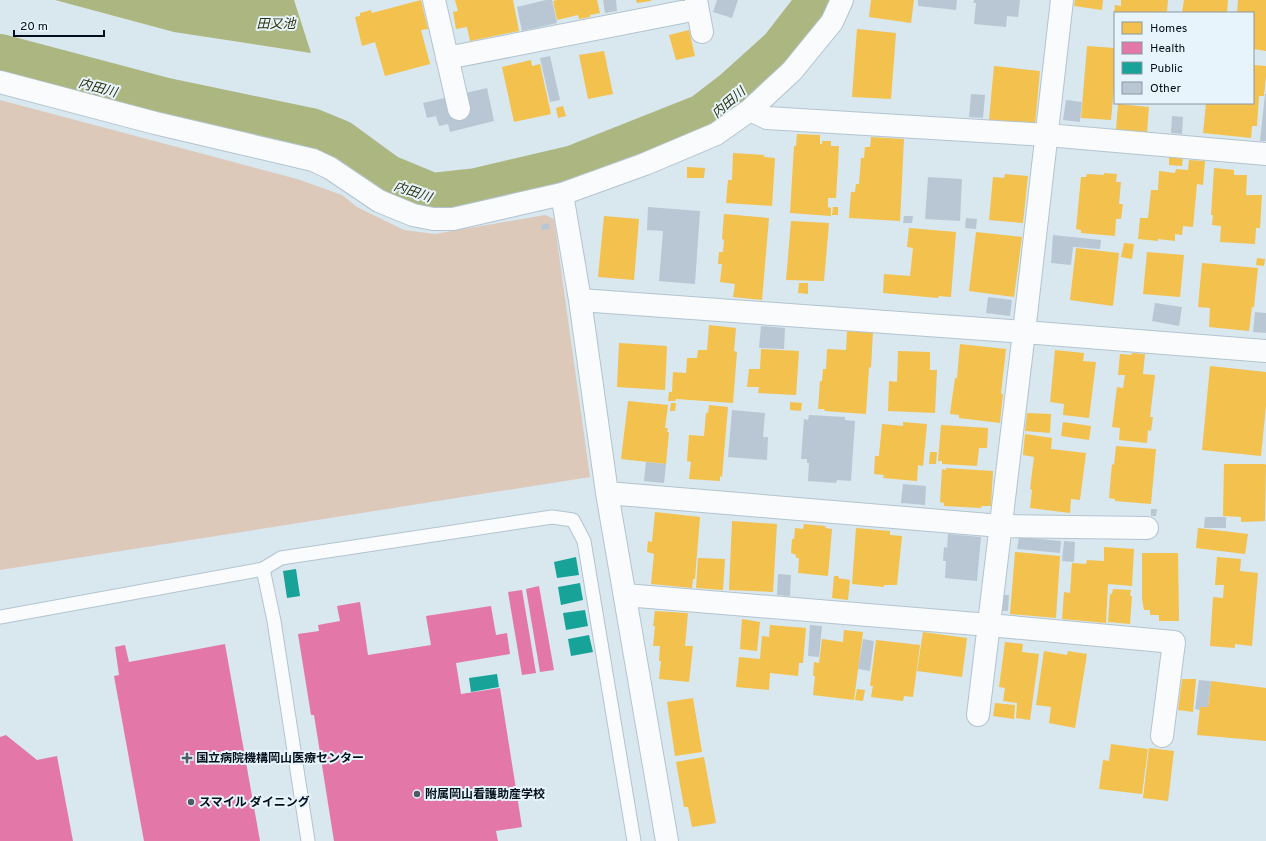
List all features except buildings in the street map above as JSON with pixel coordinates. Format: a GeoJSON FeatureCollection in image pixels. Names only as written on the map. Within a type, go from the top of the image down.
{"type":"FeatureCollection","features":[{"type":"Feature","properties":{"kind":"street"},"geometry":{"type":"LineString","coordinates":[[434,0],[459,109]]}},
{"type":"Feature","properties":{"kind":"street"},"geometry":{"type":"LineString","coordinates":[[0,82],[154,123],[313,160],[330,168],[379,201],[412,215],[433,219],[454,219],[562,194],[645,164],[716,134],[750,110],[792,71],[832,22],[842,0]]}},
{"type":"Feature","properties":{"kind":"street"},"geometry":{"type":"LineString","coordinates":[[978,715],[1062,0]]}},
{"type":"Feature","properties":{"kind":"street"},"geometry":{"type":"LineString","coordinates":[[448,58],[696,5],[702,32]]}},
{"type":"Feature","properties":{"kind":"street"},"geometry":{"type":"LineString","coordinates":[[750,110],[767,118],[1047,135],[1266,154]]}},
{"type":"Feature","properties":{"kind":"street"},"geometry":{"type":"LineString","coordinates":[[562,194],[580,300],[608,493],[667,841]]}},
{"type":"Feature","properties":{"kind":"street"},"geometry":{"type":"LineString","coordinates":[[580,300],[1024,332],[1266,352]]}},
{"type":"Feature","properties":{"kind":"street"},"geometry":{"type":"LineString","coordinates":[[608,493],[1001,526],[1147,528]]}},
{"type":"Feature","properties":{"kind":"street"},"geometry":{"type":"LineString","coordinates":[[625,595],[1174,642],[1162,736]]}},
{"type":"Feature","properties":{"kind":"lane"},"geometry":{"type":"LineString","coordinates":[[0,617],[263,569],[280,558],[552,517],[573,520],[584,541],[634,841]]}},
{"type":"Feature","properties":{"kind":"lane"},"geometry":{"type":"LineString","coordinates":[[263,569],[274,621],[308,841]]}},
{"type":"Feature","properties":{"kind":"shaded area"},"geometry":{"type":"Polygon","coordinates":[[[0,100],[297,179],[342,195],[357,207],[404,230],[435,234],[545,215],[554,219],[590,477],[0,570],[0,100]]]}},
{"type":"Feature","properties":{"kind":"water","name":"田又池"},"geometry":{"type":"Polygon","coordinates":[[[55,0],[294,0],[311,53],[174,32],[55,0]]]}},
{"type":"Feature","properties":{"kind":"waterway","name":"内田川"},"geometry":{"type":"LineString","coordinates":[[0,61],[166,105],[310,135],[337,146],[385,181],[431,200],[477,195],[575,172],[706,120],[736,97],[785,53],[816,13]]}},
{"type":"Feature","properties":{"kind":"place","name":"国立病院機構岡山医療センター"},"geometry":{"type":"Point","coordinates":[187,758]}},
{"type":"Feature","properties":{"kind":"place","name":"附属岡山看護助産学校"},"geometry":{"type":"Point","coordinates":[417,794]}},
{"type":"Feature","properties":{"kind":"place","name":"スマイル ダイニング"},"geometry":{"type":"Point","coordinates":[191,802]}}]}
